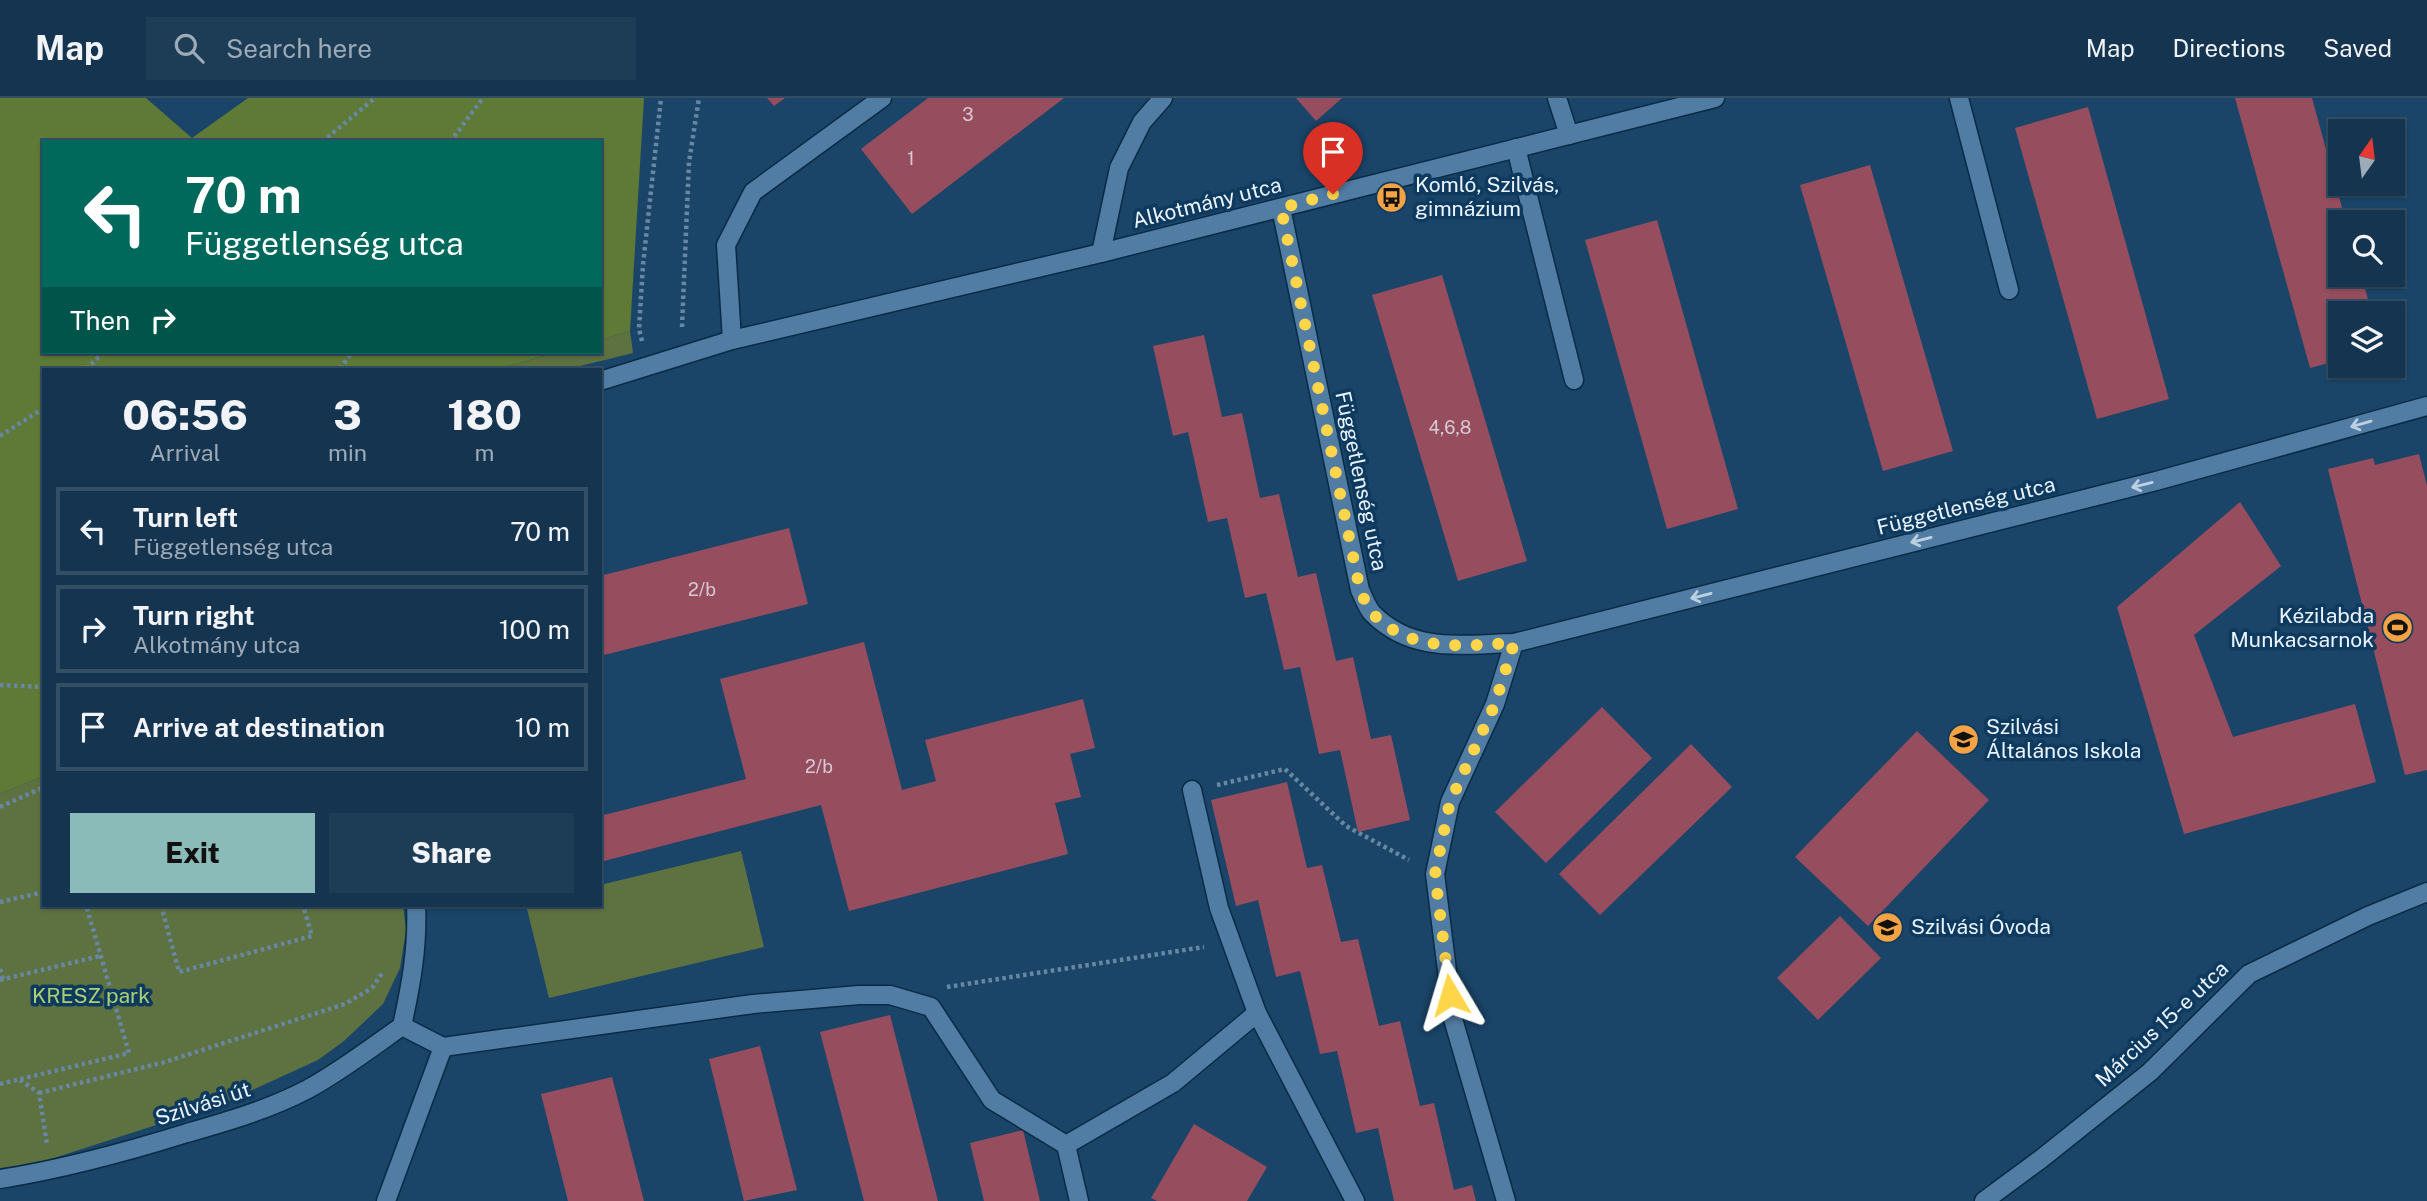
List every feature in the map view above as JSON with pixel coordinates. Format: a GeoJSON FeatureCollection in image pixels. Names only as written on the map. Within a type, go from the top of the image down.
{"type":"FeatureCollection","features":[{"type":"Feature","properties":{"kind":"street"},"geometry":{"type":"LineString","coordinates":[[732,340],[726,245],[753,192],[882,98]]}},
{"type":"Feature","properties":{"kind":"street","name":"Alkotmány utca"},"geometry":{"type":"LineString","coordinates":[[1101,253],[1119,168],[1142,122],[1163,98]]}},
{"type":"Feature","properties":{"kind":"street"},"geometry":{"type":"LineString","coordinates":[[1557,98],[1569,135]]}},
{"type":"Feature","properties":{"kind":"street","name":"Alkotmány utca"},"geometry":{"type":"LineString","coordinates":[[602,380],[732,340],[1101,253],[1715,98]]}},
{"type":"Feature","properties":{"kind":"street"},"geometry":{"type":"LineString","coordinates":[[1959,98],[2009,290]]}},
{"type":"Feature","properties":{"kind":"street"},"geometry":{"type":"LineString","coordinates":[[1516,148],[1574,380]]}},
{"type":"Feature","properties":{"kind":"street","name":"Függetlenség utca"},"geometry":{"type":"LineString","coordinates":[[1281,208],[1360,590],[1372,613],[1407,639],[1438,645],[1514,643],[2155,481],[2427,406]]}},
{"type":"Feature","properties":{"kind":"street"},"geometry":{"type":"LineString","coordinates":[[1506,1201],[1453,1019],[1435,874],[1450,802],[1495,704],[1514,643]]}},
{"type":"Feature","properties":{"kind":"street"},"geometry":{"type":"LineString","coordinates":[[1192,790],[1219,908],[1257,1013],[1354,1201]]}},
{"type":"Feature","properties":{"kind":"street","name":"Március 15-e utca"},"geometry":{"type":"LineString","coordinates":[[1984,1201],[2150,1072],[2249,974],[2368,916],[2427,892]]}},
{"type":"Feature","properties":{"kind":"street"},"geometry":{"type":"LineString","coordinates":[[416,907],[417,937],[413,978],[402,1027],[443,1047],[753,1004],[859,995],[890,995],[931,1007],[992,1100],[1066,1145],[1079,1201]]}},
{"type":"Feature","properties":{"kind":"street"},"geometry":{"type":"LineString","coordinates":[[1066,1145],[1173,1083],[1257,1013]]}},
{"type":"Feature","properties":{"kind":"street","name":"Szilvási út"},"geometry":{"type":"LineString","coordinates":[[0,1179],[52,1171],[255,1113],[308,1089],[402,1027]]}},
{"type":"Feature","properties":{"kind":"street"},"geometry":{"type":"LineString","coordinates":[[386,1201],[443,1047]]}},
{"type":"Feature","properties":{"kind":"path"},"geometry":{"type":"LineString","coordinates":[[324,140],[375,98]]}},
{"type":"Feature","properties":{"kind":"path"},"geometry":{"type":"LineString","coordinates":[[452,140],[483,98]]}},
{"type":"Feature","properties":{"kind":"path"},"geometry":{"type":"LineString","coordinates":[[649,365],[639,329],[661,98]]}},
{"type":"Feature","properties":{"kind":"path"},"geometry":{"type":"LineString","coordinates":[[681,356],[689,162],[699,98]]}},
{"type":"Feature","properties":{"kind":"path"},"geometry":{"type":"LineString","coordinates":[[87,368],[102,354]]}},
{"type":"Feature","properties":{"kind":"path"},"geometry":{"type":"LineString","coordinates":[[0,436],[42,409]]}},
{"type":"Feature","properties":{"kind":"path"},"geometry":{"type":"LineString","coordinates":[[0,685],[42,687]]}},
{"type":"Feature","properties":{"kind":"path"},"geometry":{"type":"LineString","coordinates":[[1192,790],[1285,769],[1346,826],[1435,874]]}},
{"type":"Feature","properties":{"kind":"path"},"geometry":{"type":"LineString","coordinates":[[0,807],[42,788]]}},
{"type":"Feature","properties":{"kind":"path"},"geometry":{"type":"LineString","coordinates":[[0,902],[42,892]]}},
{"type":"Feature","properties":{"kind":"path"},"geometry":{"type":"LineString","coordinates":[[0,1084],[129,1053],[87,907]]}},
{"type":"Feature","properties":{"kind":"path"},"geometry":{"type":"LineString","coordinates":[[162,907],[179,972],[312,936],[304,907]]}},
{"type":"Feature","properties":{"kind":"path"},"geometry":{"type":"LineString","coordinates":[[945,987],[1232,943]]}},
{"type":"Feature","properties":{"kind":"path"},"geometry":{"type":"LineString","coordinates":[[0,969],[1,980],[100,956]]}},
{"type":"Feature","properties":{"kind":"path"},"geometry":{"type":"LineString","coordinates":[[19,1080],[39,1093],[165,1062],[345,1004],[372,988],[387,965]]}},
{"type":"Feature","properties":{"kind":"path"},"geometry":{"type":"LineString","coordinates":[[39,1093],[52,1171]]}},
{"type":"Feature","properties":{"kind":"green space"},"geometry":{"type":"Polygon","coordinates":[[[0,98],[146,98],[192,138],[248,98],[644,98],[630,331],[602,339],[602,140],[42,140],[42,354],[551,354],[502,368],[42,368],[42,777],[0,794],[0,98]]]}},
{"type":"Feature","properties":{"kind":"green space"},"geometry":{"type":"Polygon","coordinates":[[[630,331],[633,353],[572,368],[502,368],[551,354],[602,354],[602,339],[630,331]]]}},
{"type":"Feature","properties":{"kind":"green space","name":"KRESZ park"},"geometry":{"type":"Polygon","coordinates":[[[42,777],[42,907],[403,907],[406,930],[400,968],[383,1004],[344,1041],[318,1060],[224,1103],[48,1160],[0,1169],[0,794],[42,777]]]}},
{"type":"Feature","properties":{"kind":"green space"},"geometry":{"type":"Polygon","coordinates":[[[741,851],[764,947],[549,998],[526,907],[602,907],[602,885],[741,851]]]}},
{"type":"Feature","properties":{"kind":"building"},"geometry":{"type":"Polygon","coordinates":[[[767,98],[785,98],[774,106],[767,98]]]}},
{"type":"Feature","properties":{"kind":"building"},"geometry":{"type":"Polygon","coordinates":[[[928,98],[1064,98],[912,214],[861,149],[928,98]]]}},
{"type":"Feature","properties":{"kind":"building"},"geometry":{"type":"Polygon","coordinates":[[[1296,98],[1342,98],[1316,121],[1296,98]]]}},
{"type":"Feature","properties":{"kind":"building"},"geometry":{"type":"Polygon","coordinates":[[[2235,98],[2312,98],[2328,156],[2328,196],[2339,196],[2343,210],[2328,210],[2328,287],[2364,287],[2369,301],[2328,301],[2328,363],[2310,368],[2235,98]]]}},
{"type":"Feature","properties":{"kind":"building"},"geometry":{"type":"Polygon","coordinates":[[[2088,107],[2169,399],[2097,419],[2015,128],[2088,107]]]}},
{"type":"Feature","properties":{"kind":"building"},"geometry":{"type":"Polygon","coordinates":[[[1870,165],[1953,451],[1883,471],[1800,185],[1870,165]]]}},
{"type":"Feature","properties":{"kind":"building"},"geometry":{"type":"Polygon","coordinates":[[[1657,220],[1738,509],[1667,529],[1585,240],[1657,220]]]}},
{"type":"Feature","properties":{"kind":"building"},"geometry":{"type":"Polygon","coordinates":[[[1442,275],[1527,561],[1458,581],[1372,295],[1442,275]]]}},
{"type":"Feature","properties":{"kind":"building"},"geometry":{"type":"Polygon","coordinates":[[[1204,335],[1222,417],[1242,413],[1260,498],[1279,494],[1298,577],[1316,573],[1336,661],[1353,657],[1371,739],[1391,735],[1410,820],[1358,832],[1340,750],[1319,754],[1300,667],[1284,670],[1266,593],[1245,598],[1227,518],[1208,522],[1188,432],[1173,436],[1153,346],[1204,335]]]}},
{"type":"Feature","properties":{"kind":"building","name":"Kézilabda Munkacsarnok"},"geometry":{"type":"Polygon","coordinates":[[[2419,454],[2427,486],[2427,770],[2405,775],[2328,469],[2373,458],[2375,465],[2419,454]]]}},
{"type":"Feature","properties":{"kind":"building"},"geometry":{"type":"Polygon","coordinates":[[[2240,502],[2281,566],[2194,635],[2233,737],[2355,704],[2376,782],[2184,834],[2117,607],[2240,502]]]}},
{"type":"Feature","properties":{"kind":"building"},"geometry":{"type":"Polygon","coordinates":[[[789,528],[808,604],[602,656],[602,575],[789,528]]]}},
{"type":"Feature","properties":{"kind":"building"},"geometry":{"type":"Polygon","coordinates":[[[864,642],[902,790],[936,781],[925,740],[1083,699],[1095,748],[1070,754],[1081,797],[1055,803],[1068,854],[849,911],[821,805],[602,861],[602,815],[746,779],[720,679],[864,642]]]}},
{"type":"Feature","properties":{"kind":"building"},"geometry":{"type":"Polygon","coordinates":[[[1602,707],[1652,758],[1546,863],[1495,812],[1602,707]]]}},
{"type":"Feature","properties":{"kind":"building"},"geometry":{"type":"Polygon","coordinates":[[[1917,731],[1989,800],[1868,926],[1795,857],[1917,731]]]}},
{"type":"Feature","properties":{"kind":"building"},"geometry":{"type":"Polygon","coordinates":[[[1691,744],[1732,787],[1600,915],[1559,874],[1691,744]]]}},
{"type":"Feature","properties":{"kind":"building"},"geometry":{"type":"Polygon","coordinates":[[[1287,782],[1307,868],[1322,865],[1341,942],[1358,939],[1379,1026],[1400,1021],[1420,1106],[1434,1103],[1454,1190],[1472,1185],[1476,1201],[1394,1201],[1378,1128],[1356,1133],[1337,1051],[1320,1054],[1300,971],[1276,977],[1258,900],[1236,906],[1211,800],[1287,782]]]}},
{"type":"Feature","properties":{"kind":"building"},"geometry":{"type":"Polygon","coordinates":[[[1840,916],[1881,958],[1818,1020],[1777,978],[1840,916]]]}},
{"type":"Feature","properties":{"kind":"building"},"geometry":{"type":"Polygon","coordinates":[[[890,1015],[938,1201],[864,1201],[820,1032],[890,1015]]]}},
{"type":"Feature","properties":{"kind":"building"},"geometry":{"type":"Polygon","coordinates":[[[760,1046],[797,1190],[744,1201],[709,1059],[760,1046]]]}},
{"type":"Feature","properties":{"kind":"building"},"geometry":{"type":"Polygon","coordinates":[[[612,1077],[644,1201],[568,1201],[541,1094],[612,1077]]]}},
{"type":"Feature","properties":{"kind":"building"},"geometry":{"type":"Polygon","coordinates":[[[1194,1124],[1267,1167],[1247,1201],[1157,1201],[1151,1198],[1194,1124]]]}},
{"type":"Feature","properties":{"kind":"building"},"geometry":{"type":"Polygon","coordinates":[[[1023,1130],[1040,1201],[984,1201],[970,1143],[1023,1130]]]}},
{"type":"Feature","properties":{"kind":"place","name":"Komló, Szilvás, gimnázium"},"geometry":{"type":"Point","coordinates":[1392,197]}},
{"type":"Feature","properties":{"kind":"place","name":"Kézilabda Munkacsarnok"},"geometry":{"type":"Point","coordinates":[2397,628]}},
{"type":"Feature","properties":{"kind":"place","name":"Szilvási Általános Iskola"},"geometry":{"type":"Point","coordinates":[1963,739]}},
{"type":"Feature","properties":{"kind":"place","name":"Szilvási Óvoda"},"geometry":{"type":"Point","coordinates":[1888,927]}},
{"type":"Feature","properties":{"kind":"route"},"geometry":{"type":"LineString","coordinates":[[1333,194],[1281,208],[1360,590],[1372,613],[1407,639],[1438,645],[1514,643],[1495,704],[1450,802],[1435,874],[1450,995]]}}]}
